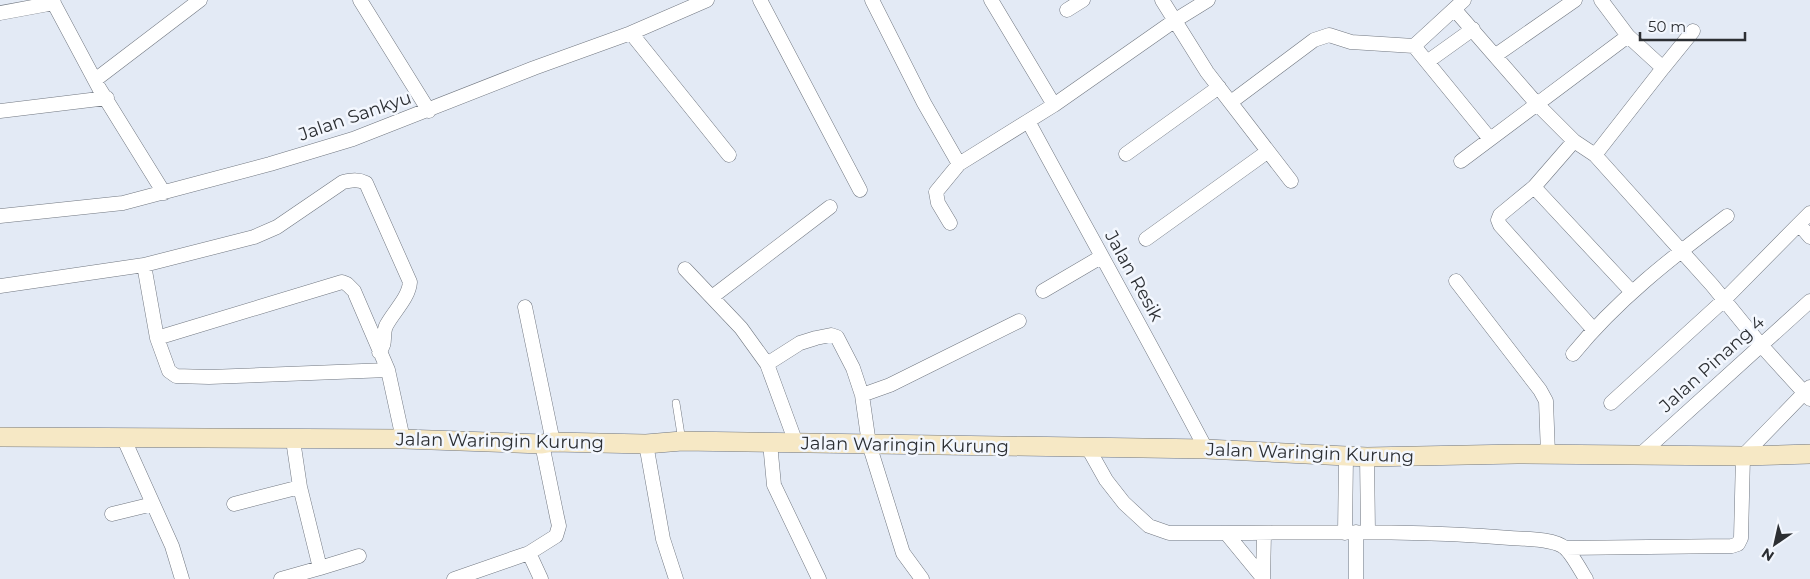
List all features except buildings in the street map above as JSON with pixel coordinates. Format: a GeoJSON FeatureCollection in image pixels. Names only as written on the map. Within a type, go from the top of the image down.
{"type":"FeatureCollection","features":[{"type":"Feature","properties":{"kind":"street"},"geometry":{"type":"LineString","coordinates":[[360,0],[429,111]]}},
{"type":"Feature","properties":{"kind":"street","name":"Jalan Sankyu"},"geometry":{"type":"LineString","coordinates":[[0,216],[123,203],[352,140],[534,68],[631,33],[707,0]]}},
{"type":"Feature","properties":{"kind":"street"},"geometry":{"type":"LineString","coordinates":[[760,0],[860,190]]}},
{"type":"Feature","properties":{"kind":"street"},"geometry":{"type":"LineString","coordinates":[[872,0],[924,103],[959,164]]}},
{"type":"Feature","properties":{"kind":"street"},"geometry":{"type":"LineString","coordinates":[[991,0],[1054,105]]}},
{"type":"Feature","properties":{"kind":"street"},"geometry":{"type":"LineString","coordinates":[[1067,10],[1083,0]]}},
{"type":"Feature","properties":{"kind":"street"},"geometry":{"type":"LineString","coordinates":[[1162,0],[1206,72],[1291,181]]}},
{"type":"Feature","properties":{"kind":"street"},"geometry":{"type":"LineString","coordinates":[[950,223],[938,203],[936,192],[959,164],[1054,105],[1174,21],[1208,0]]}},
{"type":"Feature","properties":{"kind":"street"},"geometry":{"type":"LineString","coordinates":[[1496,55],[1575,0]]}},
{"type":"Feature","properties":{"kind":"street"},"geometry":{"type":"LineString","coordinates":[[1601,0],[1628,36],[1663,68]]}},
{"type":"Feature","properties":{"kind":"street"},"geometry":{"type":"LineString","coordinates":[[0,13],[53,1],[95,80],[164,193]]}},
{"type":"Feature","properties":{"kind":"street"},"geometry":{"type":"LineString","coordinates":[[95,80],[193,2]]}},
{"type":"Feature","properties":{"kind":"street"},"geometry":{"type":"LineString","coordinates":[[1088,448],[1113,489],[1124,502],[1149,526],[1169,533],[1356,532],[1492,536],[1546,541],[1565,548],[1732,546],[1738,544],[1741,538],[1743,456],[1808,393],[1760,344],[1723,301],[1712,285],[1595,155],[1574,142],[1538,104],[1473,28],[1459,5],[1414,46],[1351,42],[1329,35],[1314,40],[1231,102]]}},
{"type":"Feature","properties":{"kind":"street"},"geometry":{"type":"LineString","coordinates":[[1427,62],[1473,28]]}},
{"type":"Feature","properties":{"kind":"street"},"geometry":{"type":"LineString","coordinates":[[1595,155],[1693,31]]}},
{"type":"Feature","properties":{"kind":"street"},"geometry":{"type":"LineString","coordinates":[[631,33],[729,155]]}},
{"type":"Feature","properties":{"kind":"street"},"geometry":{"type":"LineString","coordinates":[[1461,161],[1628,36]]}},
{"type":"Feature","properties":{"kind":"street"},"geometry":{"type":"LineString","coordinates":[[1414,46],[1490,139]]}},
{"type":"Feature","properties":{"kind":"street"},"geometry":{"type":"LineString","coordinates":[[1126,154],[1219,87]]}},
{"type":"Feature","properties":{"kind":"street"},"geometry":{"type":"LineString","coordinates":[[0,111],[107,98]]}},
{"type":"Feature","properties":{"kind":"street","name":"Jalan Resik"},"geometry":{"type":"LineString","coordinates":[[1028,121],[1206,449]]}},
{"type":"Feature","properties":{"kind":"street"},"geometry":{"type":"LineString","coordinates":[[1574,142],[1534,187],[1500,215],[1498,220],[1500,225],[1593,329]]}},
{"type":"Feature","properties":{"kind":"street"},"geometry":{"type":"LineString","coordinates":[[1146,239],[1267,152]]}},
{"type":"Feature","properties":{"kind":"street"},"geometry":{"type":"LineString","coordinates":[[0,286],[144,265],[254,237],[277,227],[343,182],[362,181],[366,183],[410,282],[407,294],[395,310],[385,329],[385,343],[379,352]]}},
{"type":"Feature","properties":{"kind":"street"},"geometry":{"type":"LineString","coordinates":[[1534,187],[1631,291]]}},
{"type":"Feature","properties":{"kind":"street"},"geometry":{"type":"LineString","coordinates":[[712,297],[830,207]]}},
{"type":"Feature","properties":{"kind":"street"},"geometry":{"type":"LineString","coordinates":[[1611,403],[1723,301],[1810,213]]}},
{"type":"Feature","properties":{"kind":"street"},"geometry":{"type":"LineString","coordinates":[[1573,354],[1593,329],[1631,291],[1727,216]]}},
{"type":"Feature","properties":{"kind":"street"},"geometry":{"type":"LineString","coordinates":[[1799,224],[1810,236]]}},
{"type":"Feature","properties":{"kind":"street"},"geometry":{"type":"LineString","coordinates":[[1043,291],[1101,257]]}},
{"type":"Feature","properties":{"kind":"street"},"geometry":{"type":"LineString","coordinates":[[144,265],[157,338],[169,371],[176,376],[209,377],[388,370]]}},
{"type":"Feature","properties":{"kind":"street"},"geometry":{"type":"LineString","coordinates":[[685,269],[741,328],[767,364],[796,443]]}},
{"type":"Feature","properties":{"kind":"street"},"geometry":{"type":"LineString","coordinates":[[1456,281],[1540,390],[1546,401],[1548,454]]}},
{"type":"Feature","properties":{"kind":"street"},"geometry":{"type":"LineString","coordinates":[[157,338],[342,282],[347,284],[354,291],[388,370],[403,439]]}},
{"type":"Feature","properties":{"kind":"street","name":"Jalan Pinang 4"},"geometry":{"type":"LineString","coordinates":[[1640,455],[1760,344],[1810,301]]}},
{"type":"Feature","properties":{"kind":"street"},"geometry":{"type":"LineString","coordinates":[[454,579],[528,553],[553,540],[558,531],[547,443],[525,307]]}},
{"type":"Feature","properties":{"kind":"street"},"geometry":{"type":"LineString","coordinates":[[862,395],[890,385],[1019,321]]}},
{"type":"Feature","properties":{"kind":"street"},"geometry":{"type":"LineString","coordinates":[[767,364],[800,343],[831,335],[837,338],[853,368],[862,395],[868,444],[903,553],[922,579]]}},
{"type":"Feature","properties":{"kind":"street","name":"Jalan Waringin Kurung"},"geometry":{"type":"LineString","coordinates":[[0,437],[292,440],[403,439],[646,444],[682,441],[770,444],[1206,449],[1346,457],[1548,454],[1743,456],[1810,454]]}},
{"type":"Feature","properties":{"kind":"street"},"geometry":{"type":"LineString","coordinates":[[123,437],[172,546],[182,579]]}},
{"type":"Feature","properties":{"kind":"street"},"geometry":{"type":"LineString","coordinates":[[292,440],[300,487],[320,568]]}},
{"type":"Feature","properties":{"kind":"street"},"geometry":{"type":"LineString","coordinates":[[646,444],[663,539],[676,579]]}},
{"type":"Feature","properties":{"kind":"street"},"geometry":{"type":"LineString","coordinates":[[770,444],[774,485],[819,579]]}},
{"type":"Feature","properties":{"kind":"street"},"geometry":{"type":"LineString","coordinates":[[1346,457],[1356,532],[1356,579]]}},
{"type":"Feature","properties":{"kind":"street"},"geometry":{"type":"LineString","coordinates":[[1356,532],[1367,457]]}},
{"type":"Feature","properties":{"kind":"street"},"geometry":{"type":"LineString","coordinates":[[234,504],[300,487]]}},
{"type":"Feature","properties":{"kind":"street"},"geometry":{"type":"LineString","coordinates":[[112,514],[153,504]]}},
{"type":"Feature","properties":{"kind":"street"},"geometry":{"type":"LineString","coordinates":[[1226,533],[1263,578]]}},
{"type":"Feature","properties":{"kind":"street"},"geometry":{"type":"LineString","coordinates":[[1263,578],[1264,533]]}},
{"type":"Feature","properties":{"kind":"street"},"geometry":{"type":"LineString","coordinates":[[1565,548],[1586,579]]}},
{"type":"Feature","properties":{"kind":"street"},"geometry":{"type":"LineString","coordinates":[[528,553],[541,579]]}},
{"type":"Feature","properties":{"kind":"street"},"geometry":{"type":"LineString","coordinates":[[281,579],[359,556]]}},
{"type":"Feature","properties":{"kind":"lane"},"geometry":{"type":"LineString","coordinates":[[676,403],[682,441]]}}]}
